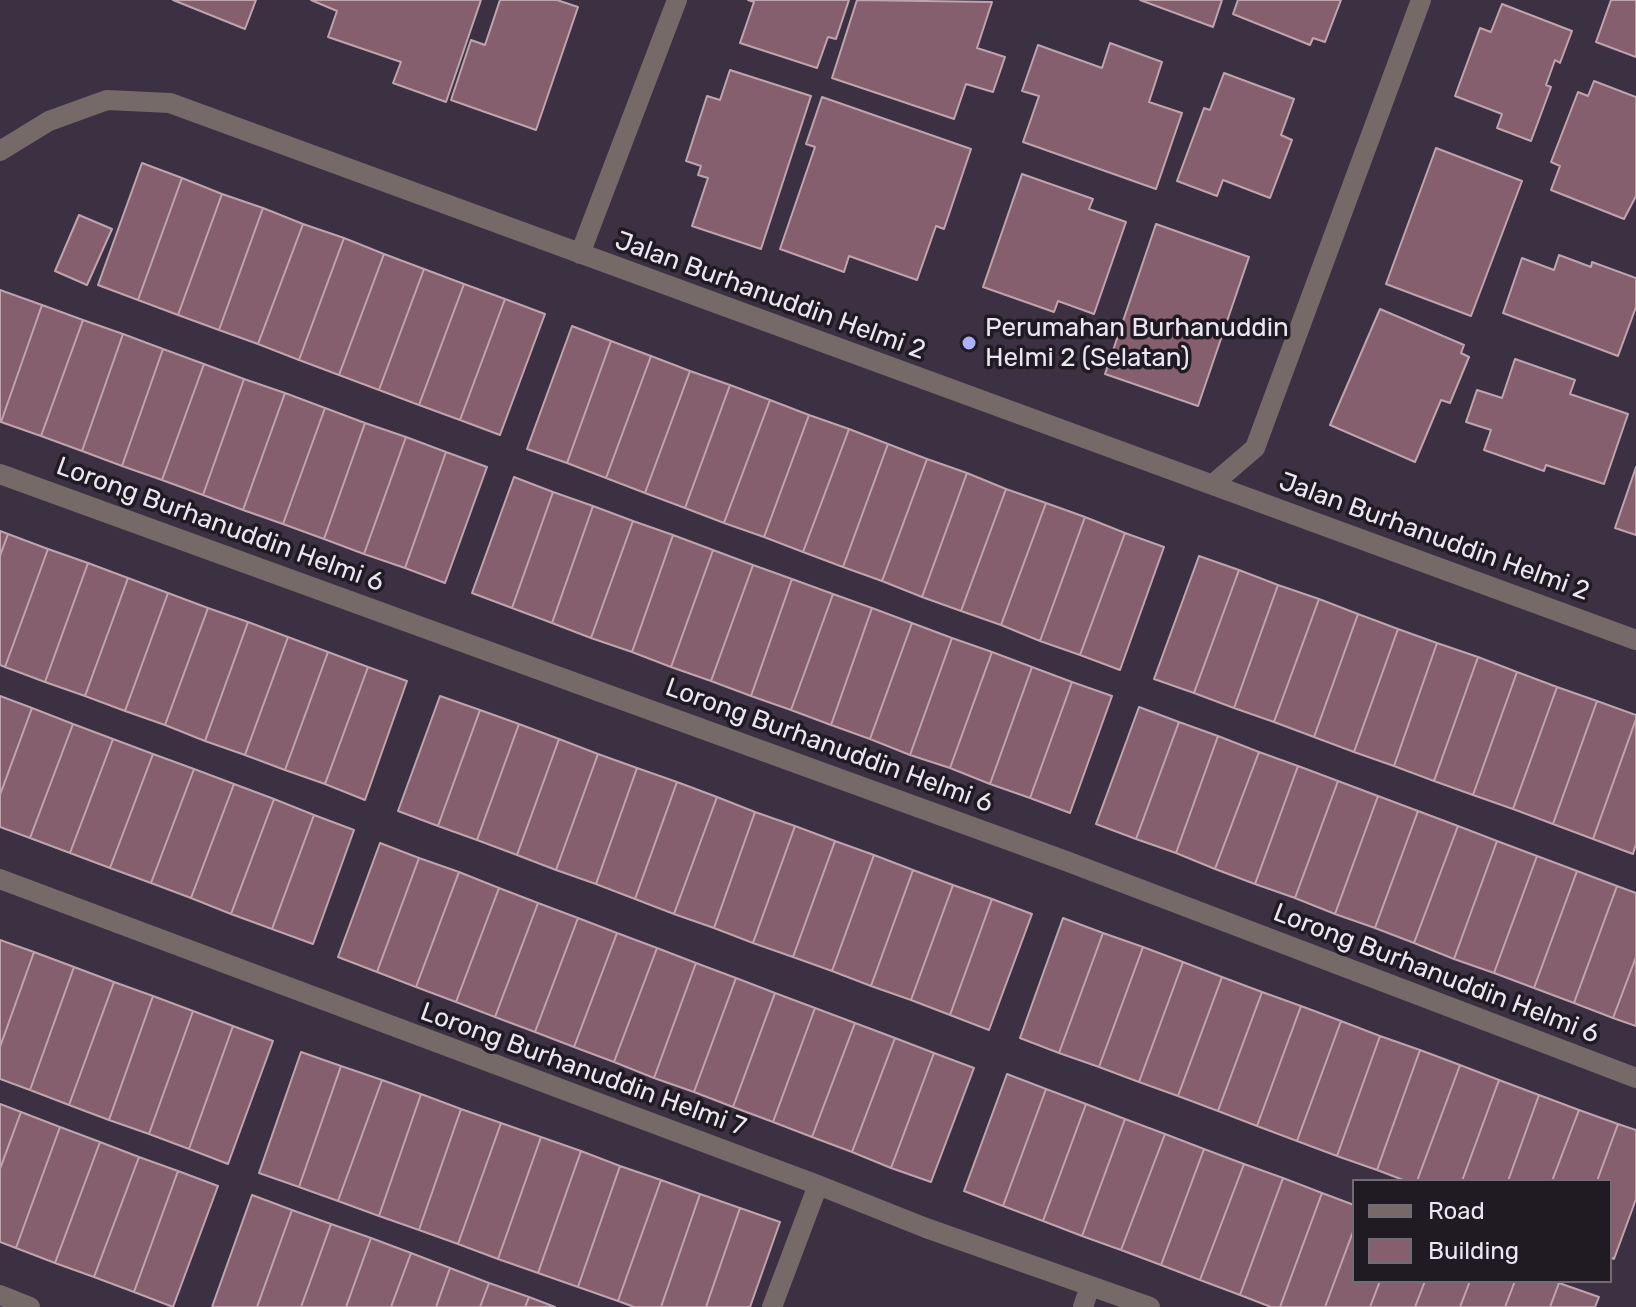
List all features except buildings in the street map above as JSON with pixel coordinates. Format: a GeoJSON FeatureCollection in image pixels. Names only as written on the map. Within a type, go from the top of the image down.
{"type":"FeatureCollection","features":[{"type":"Feature","properties":{"kind":"street","name":"Jalan Burhanuddin Helmi 2"},"geometry":{"type":"LineString","coordinates":[[580,254],[677,0]]}},
{"type":"Feature","properties":{"kind":"street","name":"Jalan Burhanuddin Helmi 2"},"geometry":{"type":"LineString","coordinates":[[1213,484],[1255,448],[1421,0]]}},
{"type":"Feature","properties":{"kind":"street","name":"Jalan Burhanuddin Helmi 2"},"geometry":{"type":"LineString","coordinates":[[0,151],[49,121],[107,100],[170,103],[1636,640]]}},
{"type":"Feature","properties":{"kind":"street","name":"Lorong Burhanuddin Helmi 6"},"geometry":{"type":"LineString","coordinates":[[0,474],[1066,861],[1636,1078]]}},
{"type":"Feature","properties":{"kind":"street","name":"Lorong Burhanuddin Helmi 7"},"geometry":{"type":"LineString","coordinates":[[0,879],[926,1228],[1150,1307]]}},
{"type":"Feature","properties":{"kind":"street"},"geometry":{"type":"LineString","coordinates":[[772,1307],[818,1185]]}},
{"type":"Feature","properties":{"kind":"street"},"geometry":{"type":"LineString","coordinates":[[1083,1307],[1090,1286]]}},
{"type":"Feature","properties":{"kind":"street"},"geometry":{"type":"LineString","coordinates":[[0,1295],[30,1307]]}},
{"type":"Feature","properties":{"kind":"place","name":"Perumahan Burhanuddin Helmi 2 (Selatan)"},"geometry":{"type":"Point","coordinates":[969,343]}}]}
